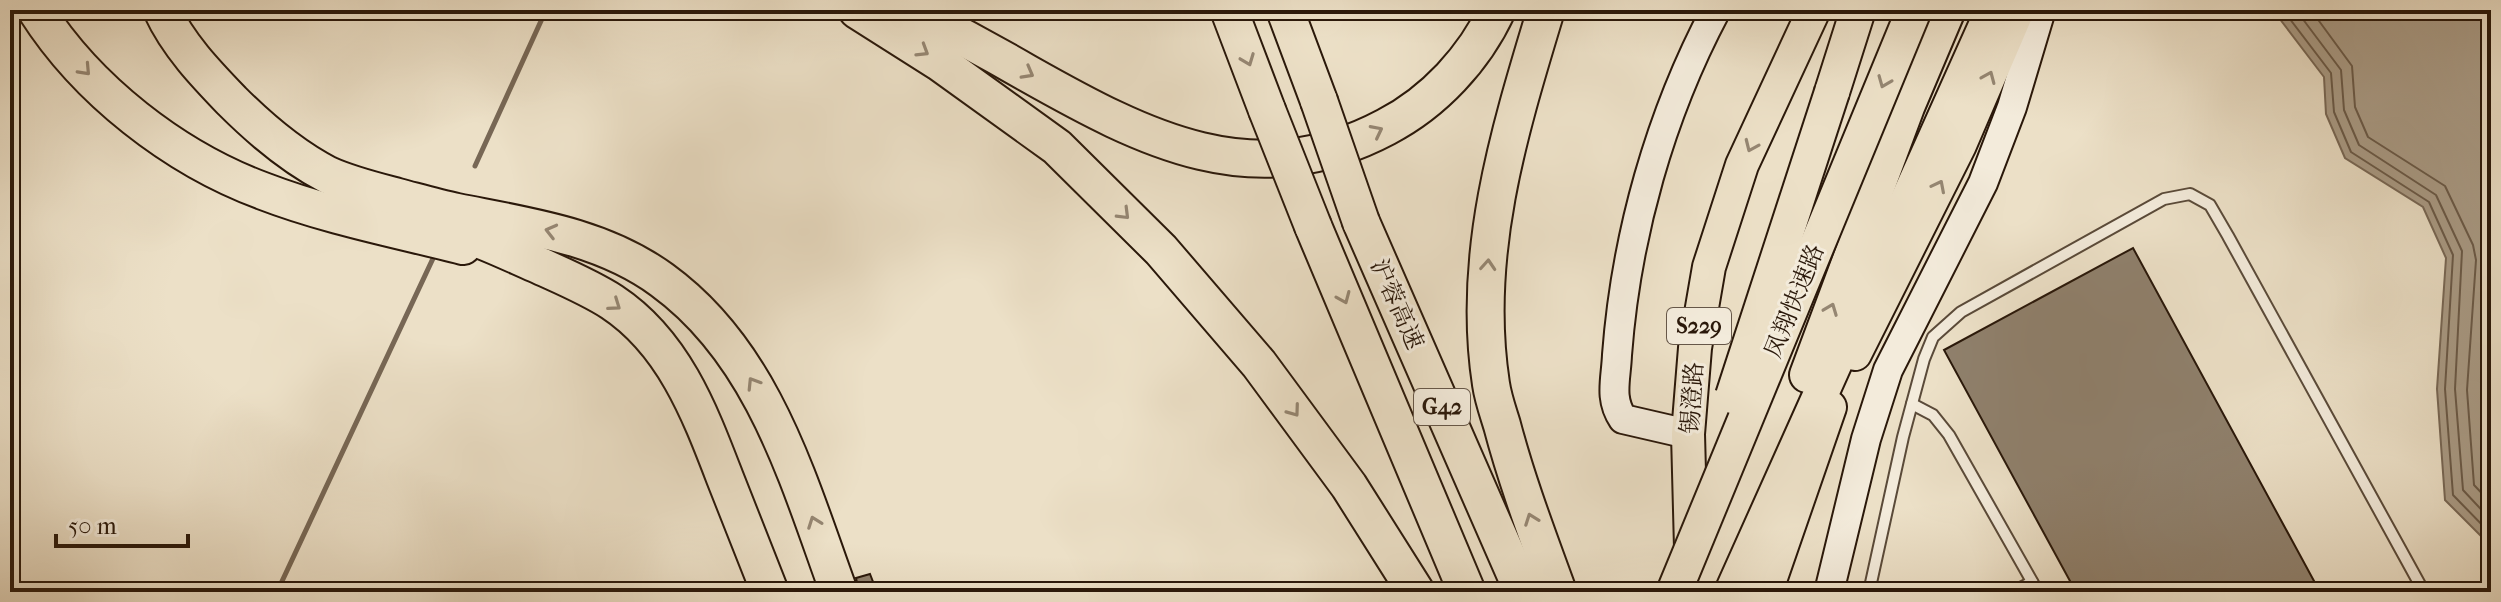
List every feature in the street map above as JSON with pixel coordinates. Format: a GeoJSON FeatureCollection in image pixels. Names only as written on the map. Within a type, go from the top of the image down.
{"type":"FeatureCollection","features":[{"type":"Feature","properties":{"kind":"highway"},"geometry":{"type":"LineString","coordinates":[[36,10],[87,73],[140,121],[198,161],[261,190],[326,212],[546,269]]}},
{"type":"Feature","properties":{"kind":"highway"},"geometry":{"type":"LineString","coordinates":[[143,10],[183,78],[245,139],[283,167],[326,190],[375,209],[466,233],[614,303],[641,326],[680,375],[714,444],[770,592]]}},
{"type":"Feature","properties":{"kind":"highway"},"geometry":{"type":"LineString","coordinates":[[162,10],[192,57],[253,123],[329,175],[455,212],[508,220]]}},
{"type":"Feature","properties":{"kind":"highway"},"geometry":{"type":"LineString","coordinates":[[184,10],[200,39],[229,77],[298,136],[378,174],[613,253],[662,279],[700,313],[736,355],[765,402],[789,452],[839,592]]}},
{"type":"Feature","properties":{"kind":"highway"},"geometry":{"type":"LineString","coordinates":[[857,10],[939,62],[1057,147],[1161,250],[1259,364],[1349,486],[1416,592]]}},
{"type":"Feature","properties":{"kind":"highway"},"geometry":{"type":"LineString","coordinates":[[910,10],[1101,114],[1151,137],[1202,153],[1256,159],[1314,153],[1366,137],[1414,112],[1455,74],[1488,29],[1497,10]]}},
{"type":"Feature","properties":{"kind":"highway","name":"沪蓉高速"},"geometry":{"type":"LineString","coordinates":[[1229,10],[1313,226],[1467,592]]}},
{"type":"Feature","properties":{"kind":"highway","name":"沪蓉高速"},"geometry":{"type":"LineString","coordinates":[[1285,10],[1361,222],[1523,592]]}},
{"type":"Feature","properties":{"kind":"highway"},"geometry":{"type":"LineString","coordinates":[[1546,10],[1510,131],[1492,213],[1486,298],[1491,385],[1513,467],[1558,592]]}},
{"type":"Feature","properties":{"kind":"highway"},"geometry":{"type":"LineString","coordinates":[[1671,592],[1858,10]]}},
{"type":"Feature","properties":{"kind":"highway","name":"凤翔快速路"},"geometry":{"type":"LineString","coordinates":[[1671,592],[1914,10]]}},
{"type":"Feature","properties":{"kind":"highway","name":"凤翔快速路"},"geometry":{"type":"LineString","coordinates":[[1725,592],[1907,107],[1948,10]]}},
{"type":"Feature","properties":{"kind":"highway"},"geometry":{"type":"LineString","coordinates":[[1732,592],[1993,10]]}},
{"type":"Feature","properties":{"kind":"main road"},"geometry":{"type":"LineString","coordinates":[[1688,434],[1623,419],[1614,405],[1630,254],[1653,164],[1681,81],[1716,10]]}},
{"type":"Feature","properties":{"kind":"main road","name":"锡澄路"},"geometry":{"type":"LineString","coordinates":[[1689,592],[1688,434],[1695,348],[1709,267],[1742,165],[1814,10]]}},
{"type":"Feature","properties":{"kind":"main road"},"geometry":{"type":"LineString","coordinates":[[1766,592],[1833,399],[1960,145],[2018,10]]}},
{"type":"Feature","properties":{"kind":"main road"},"geometry":{"type":"LineString","coordinates":[[1829,592],[1866,439],[1888,370],[1983,183],[2012,107],[2041,10]]}},
{"type":"Feature","properties":{"kind":"lane"},"geometry":{"type":"LineString","coordinates":[[1869,592],[1903,437],[1933,337],[1961,312],[2164,199],[2190,194],[2210,205],[2424,592]]}},
{"type":"Feature","properties":{"kind":"lane"},"geometry":{"type":"LineString","coordinates":[[1912,404],[1933,415],[1949,435],[2035,587],[2013,592]]}},
{"type":"Feature","properties":{"kind":"water"},"geometry":{"type":"Polygon","coordinates":[[[2273,10],[2491,10],[2491,546],[2445,500],[2437,389],[2446,258],[2423,207],[2345,158],[2326,114],[2324,77],[2273,10]]]}},
{"type":"Feature","properties":{"kind":"building"},"geometry":{"type":"Polygon","coordinates":[[[2133,248],[2320,592],[2076,592],[1944,350],[2133,248]]]}},
{"type":"Feature","properties":{"kind":"building"},"geometry":{"type":"Polygon","coordinates":[[[870,574],[877,592],[859,592],[856,578],[870,574]]]}},
{"type":"Feature","properties":{"kind":"waterway"},"geometry":{"type":"LineString","coordinates":[[475,166],[546,10]]}},
{"type":"Feature","properties":{"kind":"waterway"},"geometry":{"type":"LineString","coordinates":[[277,592],[436,252]]}}]}
